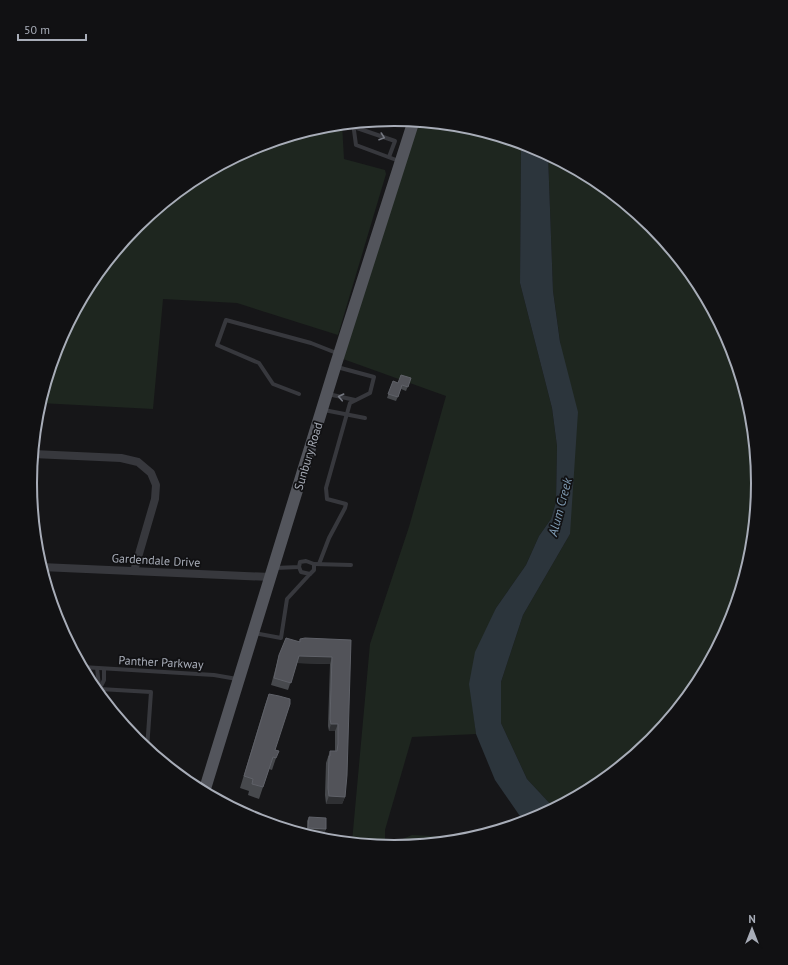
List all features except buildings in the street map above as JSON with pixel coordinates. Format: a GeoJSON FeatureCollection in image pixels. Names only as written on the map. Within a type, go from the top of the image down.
{"type":"FeatureCollection","features":[{"type":"Feature","properties":{"kind":"main road","name":"Sunbury Road"},"geometry":{"type":"LineString","coordinates":[[206,786],[327,394],[394,159],[411,126]]}},
{"type":"Feature","properties":{"kind":"street"},"geometry":{"type":"LineString","coordinates":[[38,454],[122,458],[138,462],[151,473],[156,485],[155,499],[134,571]]}},
{"type":"Feature","properties":{"kind":"street","name":"Gardendale Drive"},"geometry":{"type":"LineString","coordinates":[[47,567],[134,571],[271,573]]}},
{"type":"Feature","properties":{"kind":"lane"},"geometry":{"type":"LineString","coordinates":[[353,128],[356,145],[394,159],[395,141],[359,127]]}},
{"type":"Feature","properties":{"kind":"lane"},"geometry":{"type":"LineString","coordinates":[[299,394],[274,384],[259,363],[217,345],[226,320],[311,343],[339,354]]}},
{"type":"Feature","properties":{"kind":"lane"},"geometry":{"type":"LineString","coordinates":[[253,633],[282,638],[283,618],[287,599],[314,570],[345,508],[346,504],[330,501],[325,496],[326,488],[350,403],[370,393],[374,377],[335,366]]}},
{"type":"Feature","properties":{"kind":"lane"},"geometry":{"type":"LineString","coordinates":[[327,394],[355,400]]}},
{"type":"Feature","properties":{"kind":"lane"},"geometry":{"type":"LineString","coordinates":[[322,410],[365,418]]}},
{"type":"Feature","properties":{"kind":"lane"},"geometry":{"type":"LineString","coordinates":[[310,574],[301,572],[299,567],[300,562],[306,561],[317,564],[351,565]]}},
{"type":"Feature","properties":{"kind":"lane"},"geometry":{"type":"LineString","coordinates":[[271,573],[299,567]]}},
{"type":"Feature","properties":{"kind":"lane","name":"Panther Parkway"},"geometry":{"type":"LineString","coordinates":[[89,667],[214,675],[239,680]]}},
{"type":"Feature","properties":{"kind":"lane"},"geometry":{"type":"LineString","coordinates":[[97,668],[99,684]]}},
{"type":"Feature","properties":{"kind":"lane"},"geometry":{"type":"LineString","coordinates":[[101,687],[104,680],[104,669]]}},
{"type":"Feature","properties":{"kind":"lane"},"geometry":{"type":"LineString","coordinates":[[103,689],[151,692],[148,740]]}},
{"type":"Feature","properties":{"kind":"shaded area"},"geometry":{"type":"Polygon","coordinates":[[[417,126],[464,132],[509,144],[521,149],[520,283],[552,408],[557,446],[556,502],[551,519],[539,536],[526,565],[496,608],[470,684],[476,734],[412,737],[385,830],[385,840],[352,837],[370,644],[409,527],[446,396],[343,359],[417,126]]]}},
{"type":"Feature","properties":{"kind":"shaded area"},"geometry":{"type":"Polygon","coordinates":[[[342,130],[344,159],[385,170],[386,174],[338,335],[237,303],[163,299],[153,409],[46,403],[49,390],[64,346],[97,284],[126,247],[159,214],[177,199],[216,173],[236,162],[279,144],[324,132],[342,130]]]}},
{"type":"Feature","properties":{"kind":"shaded area"},"geometry":{"type":"Polygon","coordinates":[[[548,160],[592,186],[629,214],[662,247],[691,284],[724,346],[739,390],[748,436],[751,482],[748,529],[739,575],[724,619],[691,681],[662,718],[629,751],[592,779],[550,804],[527,779],[501,723],[501,682],[523,615],[570,534],[560,341],[553,291],[548,160]]]}},
{"type":"Feature","properties":{"kind":"shaded area"},"geometry":{"type":"Polygon","coordinates":[[[412,835],[438,836],[417,839],[401,840],[412,835]]]}},
{"type":"Feature","properties":{"kind":"water","name":"Alum Creek"},"geometry":{"type":"Polygon","coordinates":[[[521,149],[548,160],[553,291],[560,342],[578,412],[570,534],[523,615],[501,682],[501,723],[527,779],[550,804],[520,816],[495,780],[476,734],[469,684],[475,652],[496,608],[526,565],[539,536],[551,519],[556,502],[557,446],[552,408],[520,283],[521,149]]]}}]}
